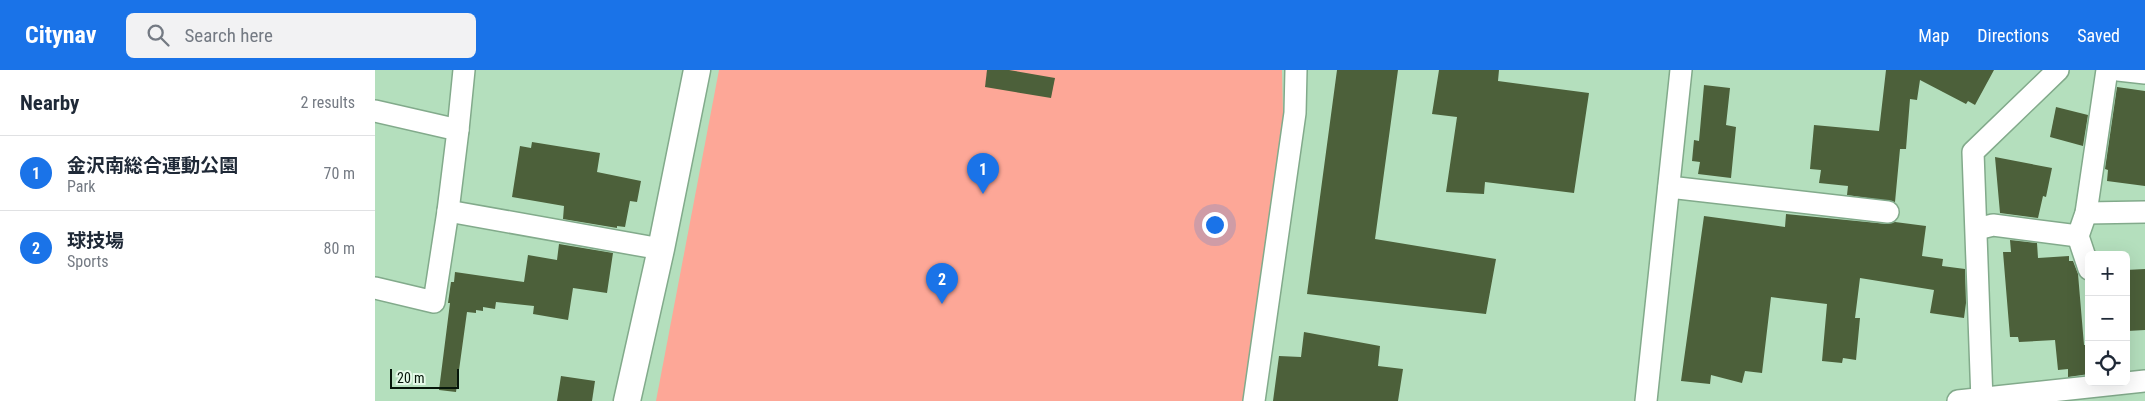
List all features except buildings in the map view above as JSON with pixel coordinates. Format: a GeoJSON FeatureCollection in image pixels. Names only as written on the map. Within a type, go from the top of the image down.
{"type":"FeatureCollection","features":[{"type":"Feature","properties":{"kind":"street"},"geometry":{"type":"LineString","coordinates":[[375,288],[434,302],[448,211],[464,70]]}},
{"type":"Feature","properties":{"kind":"street"},"geometry":{"type":"LineString","coordinates":[[627,401],[661,249],[697,70]]}},
{"type":"Feature","properties":{"kind":"street"},"geometry":{"type":"LineString","coordinates":[[1254,401],[1295,113],[1296,70]]}},
{"type":"Feature","properties":{"kind":"street"},"geometry":{"type":"LineString","coordinates":[[1646,401],[1681,70]]}},
{"type":"Feature","properties":{"kind":"street"},"geometry":{"type":"LineString","coordinates":[[1983,399],[1973,152],[2058,70]]}},
{"type":"Feature","properties":{"kind":"street"},"geometry":{"type":"LineString","coordinates":[[2085,257],[2078,236],[2086,213],[2107,70]]}},
{"type":"Feature","properties":{"kind":"street"},"geometry":{"type":"LineString","coordinates":[[2117,70],[2145,73]]}},
{"type":"Feature","properties":{"kind":"street"},"geometry":{"type":"LineString","coordinates":[[375,112],[457,130]]}},
{"type":"Feature","properties":{"kind":"street"},"geometry":{"type":"LineString","coordinates":[[1669,187],[1888,212]]}},
{"type":"Feature","properties":{"kind":"street"},"geometry":{"type":"LineString","coordinates":[[448,211],[661,249]]}},
{"type":"Feature","properties":{"kind":"street"},"geometry":{"type":"LineString","coordinates":[[2086,213],[2145,212]]}},
{"type":"Feature","properties":{"kind":"street"},"geometry":{"type":"LineString","coordinates":[[1977,229],[1993,225],[2078,236]]}},
{"type":"Feature","properties":{"kind":"street"},"geometry":{"type":"LineString","coordinates":[[1958,401],[2131,382]]}},
{"type":"Feature","properties":{"kind":"shaded area"},"geometry":{"type":"Polygon","coordinates":[[[719,70],[1282,70],[1283,115],[1244,401],[656,401],[719,70]]]}},
{"type":"Feature","properties":{"kind":"place","name":"金沢南総合運動公園"},"geometry":{"type":"Point","coordinates":[983,194]}},
{"type":"Feature","properties":{"kind":"place","name":"球技場"},"geometry":{"type":"Point","coordinates":[942,304]}}]}
